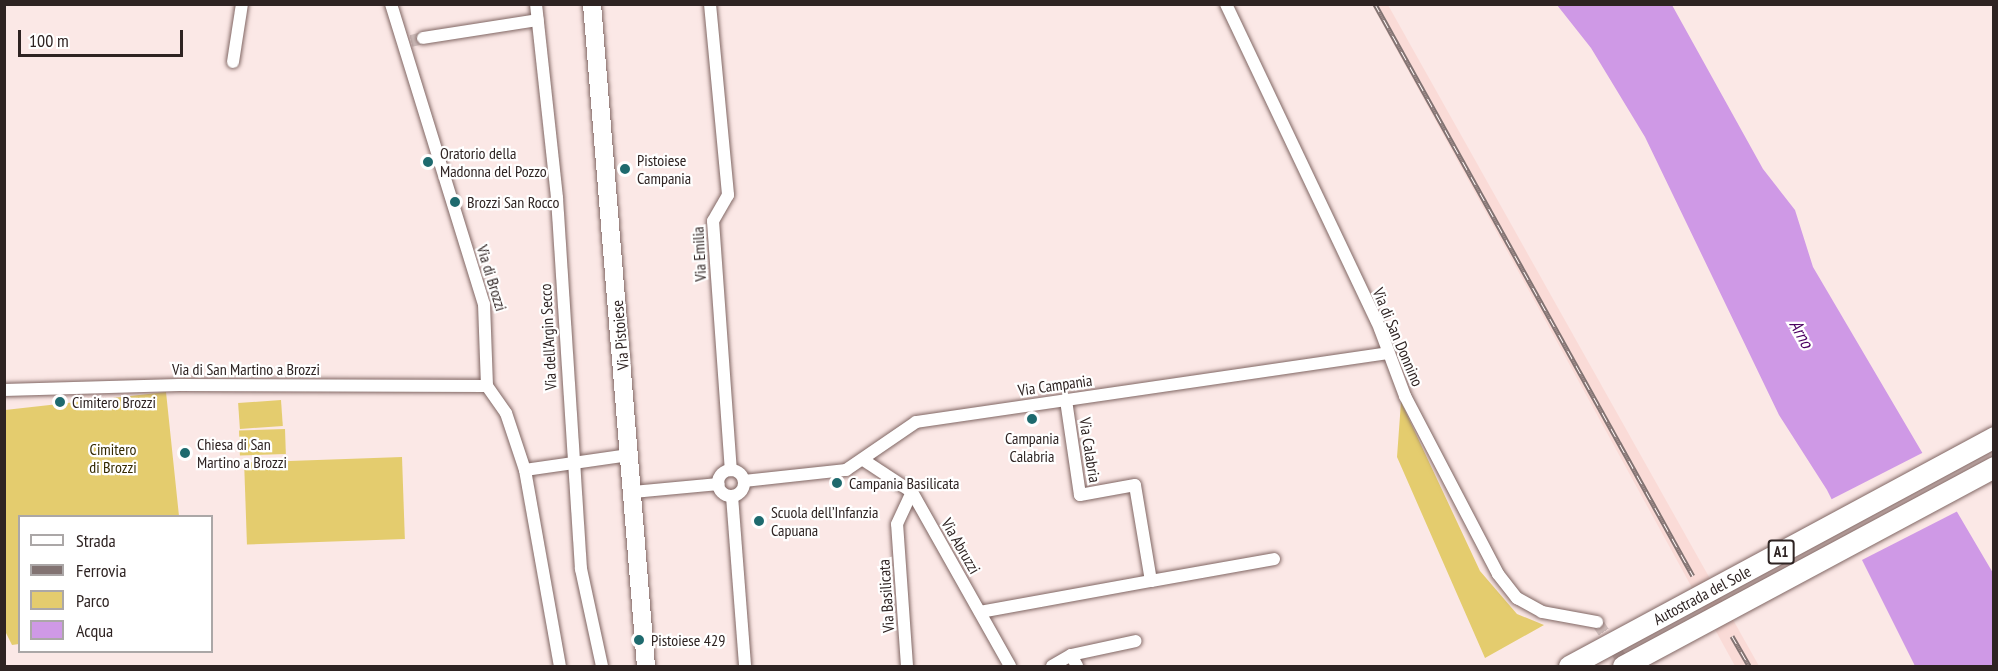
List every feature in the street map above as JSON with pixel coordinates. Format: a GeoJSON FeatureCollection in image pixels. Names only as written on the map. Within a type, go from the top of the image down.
{"type":"FeatureCollection","features":[{"type":"Feature","properties":{"kind":"highway","name":"Autostrada del Sole"},"geometry":{"type":"LineString","coordinates":[[1569,666],[1994,437]]}},
{"type":"Feature","properties":{"kind":"highway","name":"Autostrada del Sole"},"geometry":{"type":"LineString","coordinates":[[1623,666],[1994,467]]}},
{"type":"Feature","properties":{"kind":"main road","name":"Via Pistoiese"},"geometry":{"type":"LineString","coordinates":[[592,4],[629,455],[638,491],[656,666]]}},
{"type":"Feature","properties":{"kind":"main road","name":"Via Pistoiese"},"geometry":{"type":"LineString","coordinates":[[602,4],[638,491],[646,666]]}},
{"type":"Feature","properties":{"kind":"street"},"geometry":{"type":"LineString","coordinates":[[233,62],[242,4]]}},
{"type":"Feature","properties":{"kind":"street","name":"Via di Brozzi"},"geometry":{"type":"LineString","coordinates":[[391,4],[413,41],[487,315],[487,386]]}},
{"type":"Feature","properties":{"kind":"street","name":"Via dell'Argin Secco"},"geometry":{"type":"LineString","coordinates":[[536,4],[557,198],[572,463],[581,569],[602,666]]}},
{"type":"Feature","properties":{"kind":"street","name":"Via Emilia"},"geometry":{"type":"LineString","coordinates":[[711,4],[728,195],[713,221],[731,470]]}},
{"type":"Feature","properties":{"kind":"street","name":"Via di San Donnino"},"geometry":{"type":"LineString","coordinates":[[1226,4],[1449,482],[1510,590],[1542,612],[1598,622]]}},
{"type":"Feature","properties":{"kind":"street"},"geometry":{"type":"LineString","coordinates":[[413,41],[538,20]]}},
{"type":"Feature","properties":{"kind":"street","name":"Via Campania"},"geometry":{"type":"LineString","coordinates":[[744,482],[837,472],[865,461],[916,422],[1387,353]]}},
{"type":"Feature","properties":{"kind":"street","name":"Via di San Martino a Brozzi"},"geometry":{"type":"LineString","coordinates":[[4,390],[178,385],[487,386]]}},
{"type":"Feature","properties":{"kind":"street"},"geometry":{"type":"LineString","coordinates":[[487,386],[506,413],[525,470],[560,666]]}},
{"type":"Feature","properties":{"kind":"street","name":"Via Calabria"},"geometry":{"type":"LineString","coordinates":[[1066,400],[1080,495],[1135,485],[1151,581]]}},
{"type":"Feature","properties":{"kind":"street"},"geometry":{"type":"LineString","coordinates":[[525,470],[629,455]]}},
{"type":"Feature","properties":{"kind":"street","name":"Via Abruzzi"},"geometry":{"type":"LineString","coordinates":[[865,461],[912,492],[1010,666]]}},
{"type":"Feature","properties":{"kind":"street"},"geometry":{"type":"LineString","coordinates":[[638,491],[719,484],[731,470],[744,482],[732,496]]}},
{"type":"Feature","properties":{"kind":"street"},"geometry":{"type":"LineString","coordinates":[[719,484],[732,496],[745,666]]}},
{"type":"Feature","properties":{"kind":"street","name":"Via Basilicata"},"geometry":{"type":"LineString","coordinates":[[907,666],[897,524],[912,492]]}},
{"type":"Feature","properties":{"kind":"street"},"geometry":{"type":"LineString","coordinates":[[980,612],[1274,559]]}},
{"type":"Feature","properties":{"kind":"street"},"geometry":{"type":"LineString","coordinates":[[1052,666],[1136,641]]}},
{"type":"Feature","properties":{"kind":"shaded area"},"geometry":{"type":"Polygon","coordinates":[[[1372,5],[1388,5],[1759,666],[1735,666],[1372,5]]]}},
{"type":"Feature","properties":{"kind":"green space","name":"Cimitero di Brozzi"},"geometry":{"type":"Polygon","coordinates":[[[166,392],[179,515],[18,515],[18,644],[12,645],[4,629],[5,410],[166,392]]]}},
{"type":"Feature","properties":{"kind":"green space"},"geometry":{"type":"Polygon","coordinates":[[[281,400],[283,426],[240,429],[238,403],[281,400]]]}},
{"type":"Feature","properties":{"kind":"green space"},"geometry":{"type":"Polygon","coordinates":[[[1401,402],[1480,571],[1517,614],[1544,625],[1485,658],[1397,457],[1401,402]]]}},
{"type":"Feature","properties":{"kind":"green space"},"geometry":{"type":"Polygon","coordinates":[[[285,429],[286,454],[240,456],[239,431],[285,429]]]}},
{"type":"Feature","properties":{"kind":"green space"},"geometry":{"type":"Polygon","coordinates":[[[402,457],[405,539],[247,544],[244,463],[402,457]]]}},
{"type":"Feature","properties":{"kind":"water","name":"Arno"},"geometry":{"type":"Polygon","coordinates":[[[1557,5],[1672,5],[1763,169],[1795,210],[1813,267],[1993,573],[1993,666],[1915,666],[1827,490],[1779,415],[1645,137],[1591,48],[1557,5]]]}},
{"type":"Feature","properties":{"kind":"pier"},"geometry":{"type":"Polygon","coordinates":[[[1928,450],[1959,511],[1860,561],[1829,500],[1928,450]]]}},
{"type":"Feature","properties":{"kind":"tunnel"},"geometry":{"type":"LineString","coordinates":[[411,41],[423,38]]}},
{"type":"Feature","properties":{"kind":"tunnel"},"geometry":{"type":"LineString","coordinates":[[1597,622],[1626,666]]}},
{"type":"Feature","properties":{"kind":"railway"},"geometry":{"type":"LineString","coordinates":[[1375,4],[1693,576]]}},
{"type":"Feature","properties":{"kind":"railway"},"geometry":{"type":"LineString","coordinates":[[1732,636],[1749,666]]}},
{"type":"Feature","properties":{"kind":"place","name":"Oratorio della Madonna del Pozzo"},"geometry":{"type":"Point","coordinates":[428,162]}},
{"type":"Feature","properties":{"kind":"place","name":"Pistoiese Campania"},"geometry":{"type":"Point","coordinates":[625,169]}},
{"type":"Feature","properties":{"kind":"place","name":"Brozzi San Rocco"},"geometry":{"type":"Point","coordinates":[455,202]}},
{"type":"Feature","properties":{"kind":"place","name":"Cimitero Brozzi"},"geometry":{"type":"Point","coordinates":[60,402]}},
{"type":"Feature","properties":{"kind":"place","name":"Campania Calabria"},"geometry":{"type":"Point","coordinates":[1032,419]}},
{"type":"Feature","properties":{"kind":"place","name":"Chiesa di San Martino a Brozzi"},"geometry":{"type":"Point","coordinates":[185,453]}},
{"type":"Feature","properties":{"kind":"place","name":"Campania Basilicata"},"geometry":{"type":"Point","coordinates":[837,483]}},
{"type":"Feature","properties":{"kind":"place","name":"Scuola dell’Infanzia Capuana"},"geometry":{"type":"Point","coordinates":[759,521]}},
{"type":"Feature","properties":{"kind":"place","name":"Pistoiese 429"},"geometry":{"type":"Point","coordinates":[639,640]}}]}
